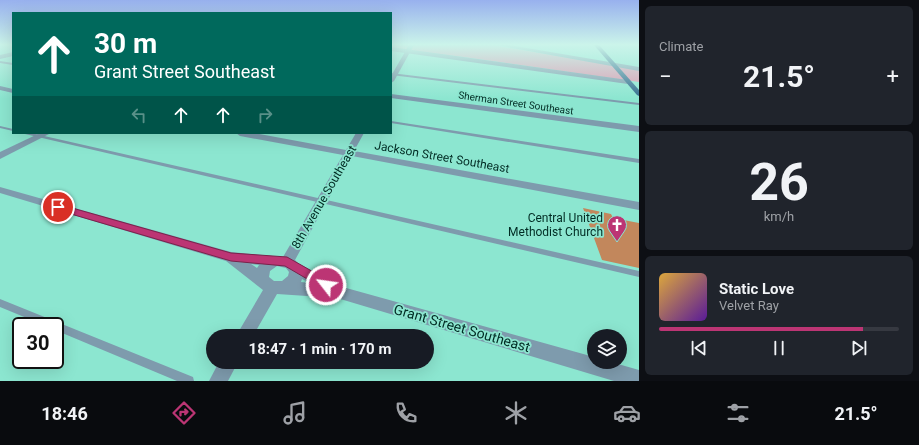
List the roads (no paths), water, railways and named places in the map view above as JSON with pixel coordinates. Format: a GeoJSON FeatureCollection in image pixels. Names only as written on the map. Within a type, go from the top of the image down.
{"type":"FeatureCollection","features":[{"type":"Feature","properties":{"kind":"main road"},"geometry":{"type":"LineString","coordinates":[[613,65],[639,94]]}},
{"type":"Feature","properties":{"kind":"main road"},"geometry":{"type":"LineString","coordinates":[[628,82],[639,84]]}},
{"type":"Feature","properties":{"kind":"street"},"geometry":{"type":"LineString","coordinates":[[393,75],[401,63]]}},
{"type":"Feature","properties":{"kind":"street"},"geometry":{"type":"LineString","coordinates":[[505,63],[628,82]]}},
{"type":"Feature","properties":{"kind":"street"},"geometry":{"type":"LineString","coordinates":[[600,63],[639,69]]}},
{"type":"Feature","properties":{"kind":"street"},"geometry":{"type":"LineString","coordinates":[[0,88],[12,91]]}},
{"type":"Feature","properties":{"kind":"street","name":"Sherman Street Southeast"},"geometry":{"type":"LineString","coordinates":[[392,96],[639,129]]}},
{"type":"Feature","properties":{"kind":"street","name":"Jackson Street Southeast"},"geometry":{"type":"LineString","coordinates":[[246,134],[639,206]]}},
{"type":"Feature","properties":{"kind":"street","name":"8th Avenue Southeast"},"geometry":{"type":"LineString","coordinates":[[286,263],[360,134]]}},
{"type":"Feature","properties":{"kind":"street"},"geometry":{"type":"LineString","coordinates":[[0,156],[43,135]]}},
{"type":"Feature","properties":{"kind":"street"},"geometry":{"type":"LineString","coordinates":[[0,190],[231,257],[286,263],[337,292]]}},
{"type":"Feature","properties":{"kind":"street"},"geometry":{"type":"LineString","coordinates":[[231,257],[273,285]]}},
{"type":"Feature","properties":{"kind":"street"},"geometry":{"type":"LineString","coordinates":[[248,329],[273,285],[295,279],[296,275],[286,263]]}},
{"type":"Feature","properties":{"kind":"street"},"geometry":{"type":"LineString","coordinates":[[273,285],[262,276],[264,268],[286,263]]}},
{"type":"Feature","properties":{"kind":"street","name":"Grant Street Southeast"},"geometry":{"type":"LineString","coordinates":[[273,285],[337,292],[639,379]]}},
{"type":"Feature","properties":{"kind":"street"},"geometry":{"type":"LineString","coordinates":[[218,381],[225,369]]}},
{"type":"Feature","properties":{"kind":"lane"},"geometry":{"type":"LineString","coordinates":[[393,75],[639,104]]}},
{"type":"Feature","properties":{"kind":"lane"},"geometry":{"type":"LineString","coordinates":[[392,122],[639,161]]}},
{"type":"Feature","properties":{"kind":"lane"},"geometry":{"type":"LineString","coordinates":[[0,127],[12,130]]}},
{"type":"Feature","properties":{"kind":"lane"},"geometry":{"type":"LineString","coordinates":[[43,135],[639,274]]}},
{"type":"Feature","properties":{"kind":"lane"},"geometry":{"type":"LineString","coordinates":[[0,303],[189,381]]}},
{"type":"Feature","properties":{"kind":"place","name":"Central United Methodist Church"},"geometry":{"type":"Point","coordinates":[617,242]}}]}
